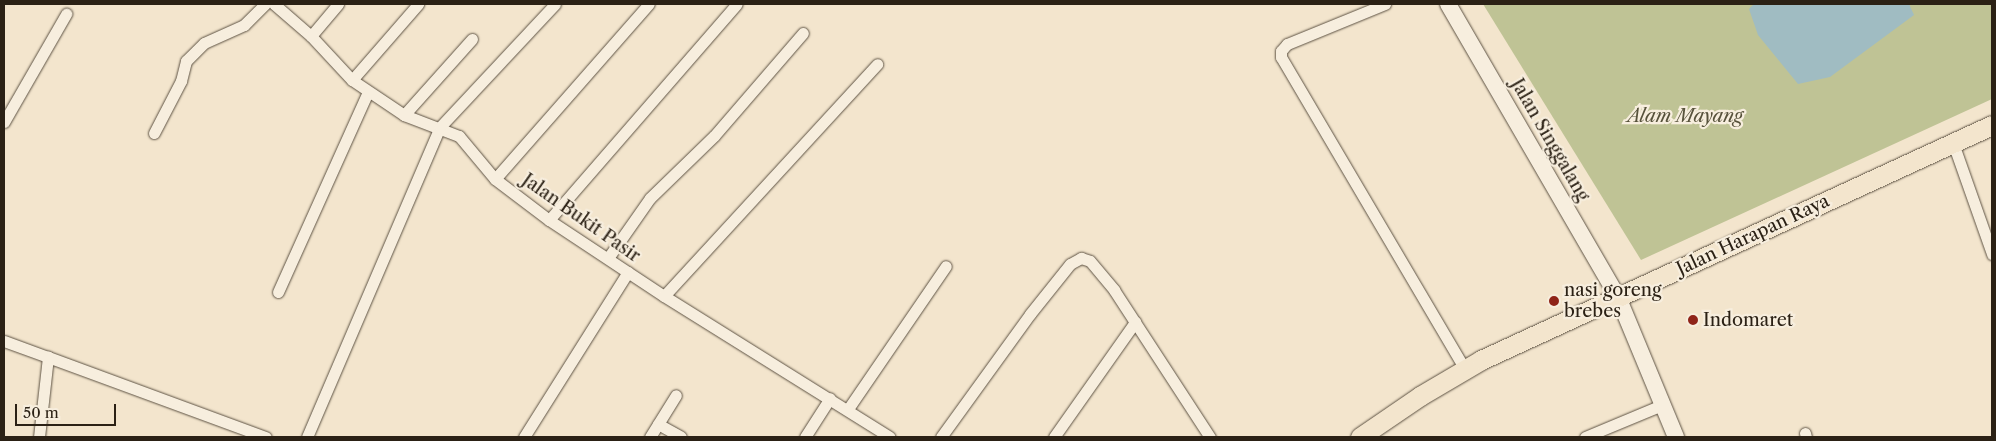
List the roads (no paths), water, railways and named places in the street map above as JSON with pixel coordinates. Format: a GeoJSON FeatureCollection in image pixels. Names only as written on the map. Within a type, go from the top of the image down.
{"type":"FeatureCollection","features":[{"type":"Feature","properties":{"kind":"main road","name":"Jalan Singgalang"},"geometry":{"type":"LineString","coordinates":[[1448,4],[1618,297],[1676,437]]}},
{"type":"Feature","properties":{"kind":"main road","name":"Jalan Harapan Raya"},"geometry":{"type":"LineString","coordinates":[[1360,437],[1464,368],[1992,125]]}},
{"type":"Feature","properties":{"kind":"street"},"geometry":{"type":"LineString","coordinates":[[154,133],[181,81],[186,61],[204,43],[244,25],[265,4]]}},
{"type":"Feature","properties":{"kind":"street","name":"Jalan Bukit Pasir"},"geometry":{"type":"LineString","coordinates":[[274,4],[311,36],[352,80],[404,115],[440,127],[458,136],[495,179],[549,220],[664,296],[848,409],[890,437]]}},
{"type":"Feature","properties":{"kind":"street"},"geometry":{"type":"LineString","coordinates":[[311,36],[338,4]]}},
{"type":"Feature","properties":{"kind":"street"},"geometry":{"type":"LineString","coordinates":[[352,80],[418,4]]}},
{"type":"Feature","properties":{"kind":"street"},"geometry":{"type":"LineString","coordinates":[[307,437],[440,127],[555,4]]}},
{"type":"Feature","properties":{"kind":"street"},"geometry":{"type":"LineString","coordinates":[[495,179],[649,4]]}},
{"type":"Feature","properties":{"kind":"street"},"geometry":{"type":"LineString","coordinates":[[549,220],[737,4]]}},
{"type":"Feature","properties":{"kind":"street"},"geometry":{"type":"LineString","coordinates":[[1385,4],[1287,44],[1281,51],[1282,58],[1464,368]]}},
{"type":"Feature","properties":{"kind":"street"},"geometry":{"type":"LineString","coordinates":[[4,122],[66,14]]}},
{"type":"Feature","properties":{"kind":"street"},"geometry":{"type":"LineString","coordinates":[[608,258],[650,198],[714,136],[803,33]]}},
{"type":"Feature","properties":{"kind":"street"},"geometry":{"type":"LineString","coordinates":[[404,115],[472,38]]}},
{"type":"Feature","properties":{"kind":"street"},"geometry":{"type":"LineString","coordinates":[[664,296],[877,64]]}},
{"type":"Feature","properties":{"kind":"street"},"geometry":{"type":"LineString","coordinates":[[278,292],[368,92]]}},
{"type":"Feature","properties":{"kind":"street"},"geometry":{"type":"LineString","coordinates":[[1953,143],[1992,254]]}},
{"type":"Feature","properties":{"kind":"street"},"geometry":{"type":"LineString","coordinates":[[941,437],[1030,314],[1074,260],[1090,260],[1135,322],[1210,437]]}},
{"type":"Feature","properties":{"kind":"street"},"geometry":{"type":"LineString","coordinates":[[848,409],[946,266]]}},
{"type":"Feature","properties":{"kind":"street"},"geometry":{"type":"LineString","coordinates":[[524,437],[628,272]]}},
{"type":"Feature","properties":{"kind":"street"},"geometry":{"type":"LineString","coordinates":[[1054,437],[1135,322]]}},
{"type":"Feature","properties":{"kind":"street"},"geometry":{"type":"LineString","coordinates":[[4,342],[266,437]]}},
{"type":"Feature","properties":{"kind":"street"},"geometry":{"type":"LineString","coordinates":[[39,437],[48,357]]}},
{"type":"Feature","properties":{"kind":"street"},"geometry":{"type":"LineString","coordinates":[[650,437],[676,395]]}},
{"type":"Feature","properties":{"kind":"street"},"geometry":{"type":"LineString","coordinates":[[806,437],[830,398]]}},
{"type":"Feature","properties":{"kind":"street"},"geometry":{"type":"LineString","coordinates":[[1585,437],[1662,405]]}},
{"type":"Feature","properties":{"kind":"street"},"geometry":{"type":"LineString","coordinates":[[658,424],[681,437]]}},
{"type":"Feature","properties":{"kind":"water"},"geometry":{"type":"Polygon","coordinates":[[[1754,4],[1909,4],[1914,15],[1830,77],[1798,84],[1758,35],[1749,9],[1754,4]]]}},
{"type":"Feature","properties":{"kind":"place","name":"nasi goreng brebes"},"geometry":{"type":"Point","coordinates":[1554,301]}},
{"type":"Feature","properties":{"kind":"place","name":"Indomaret"},"geometry":{"type":"Point","coordinates":[1693,320]}},
{"type":"Feature","properties":{"kind":"park label","name":"Alam Mayang"},"geometry":{"type":"Point","coordinates":[1685,116]}}]}
